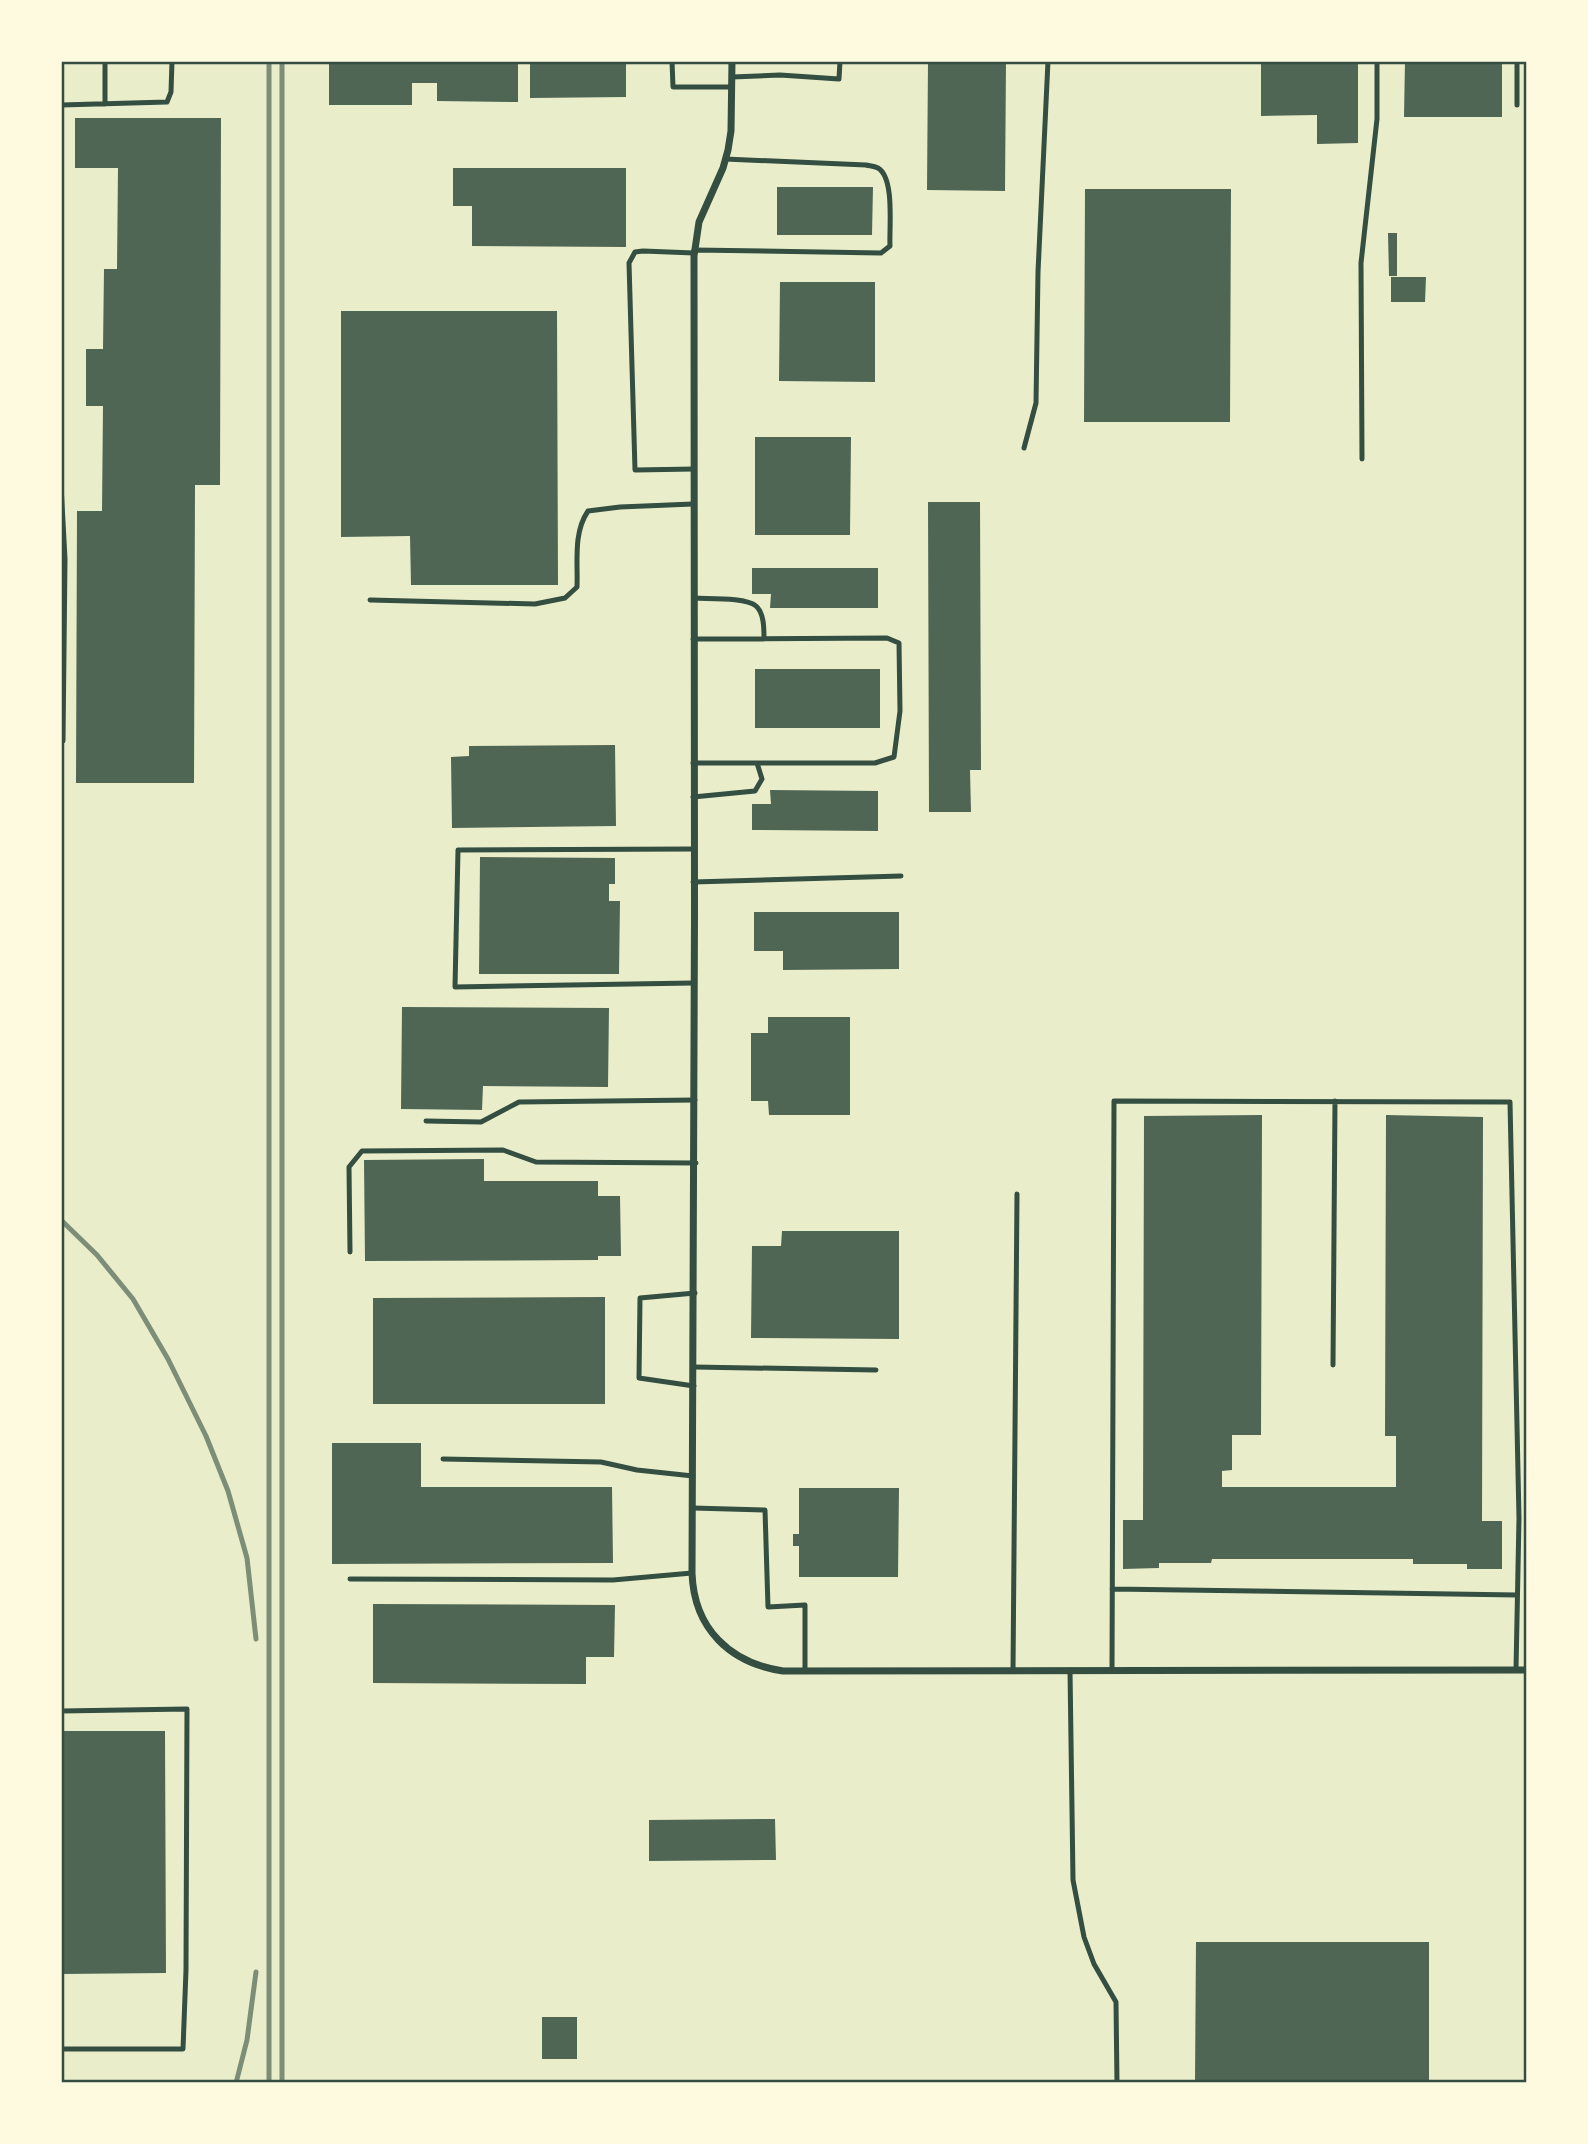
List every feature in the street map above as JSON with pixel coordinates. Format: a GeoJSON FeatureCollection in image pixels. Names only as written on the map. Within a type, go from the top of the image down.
{"type":"FeatureCollection","features":[{"type":"Feature","properties":{"kind":"street"},"geometry":{"type":"LineString","coordinates":[[732,61],[731,131],[726,159],[699,222],[694,252],[693,983],[696,1163],[692,1573],[696,1603],[706,1625],[722,1645],[741,1659],[764,1668],[805,1671],[1527,1670]]}},
{"type":"Feature","properties":{"kind":"lane"},"geometry":{"type":"LineString","coordinates":[[105,61],[105,104]]}},
{"type":"Feature","properties":{"kind":"lane"},"geometry":{"type":"LineString","coordinates":[[61,105],[167,102],[171,92],[172,61]]}},
{"type":"Feature","properties":{"kind":"lane"},"geometry":{"type":"LineString","coordinates":[[672,61],[673,87],[732,87]]}},
{"type":"Feature","properties":{"kind":"lane"},"geometry":{"type":"LineString","coordinates":[[732,77],[780,75],[839,79],[840,61]]}},
{"type":"Feature","properties":{"kind":"lane"},"geometry":{"type":"LineString","coordinates":[[1024,449],[1036,403],[1038,272],[1048,61]]}},
{"type":"Feature","properties":{"kind":"lane"},"geometry":{"type":"LineString","coordinates":[[1362,459],[1361,262],[1377,119],[1377,61]]}},
{"type":"Feature","properties":{"kind":"lane"},"geometry":{"type":"LineString","coordinates":[[1517,61],[1517,105]]}},
{"type":"Feature","properties":{"kind":"lane"},"geometry":{"type":"LineString","coordinates":[[694,468],[635,470],[629,263],[635,252],[881,253],[890,246],[889,187],[886,176],[878,168],[866,165],[726,159]]}},
{"type":"Feature","properties":{"kind":"lane"},"geometry":{"type":"LineString","coordinates":[[61,485],[65,559],[63,741]]}},
{"type":"Feature","properties":{"kind":"lane"},"geometry":{"type":"LineString","coordinates":[[370,600],[535,604],[565,598],[577,587],[579,532],[581,522],[588,511],[693,504]]}},
{"type":"Feature","properties":{"kind":"lane"},"geometry":{"type":"LineString","coordinates":[[693,598],[750,602],[758,607],[763,620],[764,639]]}},
{"type":"Feature","properties":{"kind":"lane"},"geometry":{"type":"LineString","coordinates":[[693,639],[887,638],[899,643],[900,710],[894,757],[875,763],[693,763]]}},
{"type":"Feature","properties":{"kind":"lane"},"geometry":{"type":"LineString","coordinates":[[693,797],[755,791],[762,779],[757,763]]}},
{"type":"Feature","properties":{"kind":"lane"},"geometry":{"type":"LineString","coordinates":[[693,849],[458,850],[455,986],[693,983]]}},
{"type":"Feature","properties":{"kind":"lane"},"geometry":{"type":"LineString","coordinates":[[693,882],[901,876]]}},
{"type":"Feature","properties":{"kind":"lane"},"geometry":{"type":"LineString","coordinates":[[426,1122],[481,1122],[519,1102],[695,1100]]}},
{"type":"Feature","properties":{"kind":"lane"},"geometry":{"type":"LineString","coordinates":[[1112,1671],[1114,1101],[1510,1102],[1519,1518],[1516,1670]]}},
{"type":"Feature","properties":{"kind":"lane"},"geometry":{"type":"LineString","coordinates":[[1333,1366],[1335,1101]]}},
{"type":"Feature","properties":{"kind":"lane"},"geometry":{"type":"LineString","coordinates":[[350,1252],[349,1167],[362,1151],[503,1150],[536,1162],[696,1163]]}},
{"type":"Feature","properties":{"kind":"lane"},"geometry":{"type":"LineString","coordinates":[[1013,1671],[1017,1194]]}},
{"type":"Feature","properties":{"kind":"lane"},"geometry":{"type":"LineString","coordinates":[[694,1386],[639,1378],[640,1298],[695,1293]]}},
{"type":"Feature","properties":{"kind":"lane"},"geometry":{"type":"LineString","coordinates":[[694,1367],[876,1370]]}},
{"type":"Feature","properties":{"kind":"lane"},"geometry":{"type":"LineString","coordinates":[[443,1459],[601,1461],[637,1470],[693,1476]]}},
{"type":"Feature","properties":{"kind":"lane"},"geometry":{"type":"LineString","coordinates":[[693,1508],[765,1510],[768,1607],[805,1605],[805,1671]]}},
{"type":"Feature","properties":{"kind":"lane"},"geometry":{"type":"LineString","coordinates":[[350,1579],[613,1580],[692,1573]]}},
{"type":"Feature","properties":{"kind":"lane"},"geometry":{"type":"LineString","coordinates":[[1112,1589],[1517,1595]]}},
{"type":"Feature","properties":{"kind":"lane"},"geometry":{"type":"LineString","coordinates":[[1070,1670],[1073,1880],[1084,1937],[1116,2002],[1117,2083]]}},
{"type":"Feature","properties":{"kind":"lane"},"geometry":{"type":"LineString","coordinates":[[61,1711],[187,1709],[183,2049],[61,2049]]}},
{"type":"Feature","properties":{"kind":"building"},"geometry":{"type":"Polygon","coordinates":[[[329,61],[518,61],[518,102],[437,101],[437,83],[412,83],[412,105],[329,105],[329,61]]]}},
{"type":"Feature","properties":{"kind":"building"},"geometry":{"type":"Polygon","coordinates":[[[530,61],[626,61],[626,97],[530,98],[530,61]]]}},
{"type":"Feature","properties":{"kind":"building"},"geometry":{"type":"Polygon","coordinates":[[[928,61],[1006,61],[1005,191],[927,190],[928,61]]]}},
{"type":"Feature","properties":{"kind":"building"},"geometry":{"type":"Polygon","coordinates":[[[1261,61],[1358,61],[1358,143],[1317,144],[1317,115],[1261,116],[1261,61]]]}},
{"type":"Feature","properties":{"kind":"building"},"geometry":{"type":"Polygon","coordinates":[[[1405,61],[1502,61],[1502,117],[1404,117],[1405,61]]]}},
{"type":"Feature","properties":{"kind":"building"},"geometry":{"type":"Polygon","coordinates":[[[75,118],[221,118],[220,485],[195,485],[194,783],[76,783],[77,511],[102,511],[103,406],[86,406],[86,349],[103,349],[104,269],[117,269],[118,168],[75,168],[75,118]]]}},
{"type":"Feature","properties":{"kind":"building"},"geometry":{"type":"Polygon","coordinates":[[[453,168],[626,168],[626,247],[472,246],[472,206],[453,206],[453,168]]]}},
{"type":"Feature","properties":{"kind":"building"},"geometry":{"type":"Polygon","coordinates":[[[777,187],[873,187],[872,235],[777,235],[777,187]]]}},
{"type":"Feature","properties":{"kind":"building"},"geometry":{"type":"Polygon","coordinates":[[[1085,189],[1231,189],[1230,422],[1084,422],[1085,189]]]}},
{"type":"Feature","properties":{"kind":"building"},"geometry":{"type":"Polygon","coordinates":[[[1388,233],[1397,233],[1397,276],[1389,276],[1388,233]]]}},
{"type":"Feature","properties":{"kind":"building"},"geometry":{"type":"Polygon","coordinates":[[[1391,277],[1426,277],[1425,302],[1391,302],[1391,277]]]}},
{"type":"Feature","properties":{"kind":"building"},"geometry":{"type":"Polygon","coordinates":[[[780,282],[875,282],[875,382],[779,381],[780,282]]]}},
{"type":"Feature","properties":{"kind":"building"},"geometry":{"type":"Polygon","coordinates":[[[341,311],[557,311],[558,585],[411,585],[410,536],[341,537],[341,311]]]}},
{"type":"Feature","properties":{"kind":"building"},"geometry":{"type":"Polygon","coordinates":[[[755,437],[851,437],[850,535],[755,535],[755,437]]]}},
{"type":"Feature","properties":{"kind":"building"},"geometry":{"type":"Polygon","coordinates":[[[928,502],[980,502],[981,770],[970,770],[971,812],[929,812],[928,502]]]}},
{"type":"Feature","properties":{"kind":"building"},"geometry":{"type":"Polygon","coordinates":[[[752,568],[878,568],[878,608],[770,608],[771,594],[752,594],[752,568]]]}},
{"type":"Feature","properties":{"kind":"building"},"geometry":{"type":"Polygon","coordinates":[[[755,669],[880,669],[880,728],[755,728],[755,669]]]}},
{"type":"Feature","properties":{"kind":"building"},"geometry":{"type":"Polygon","coordinates":[[[615,745],[616,826],[452,828],[451,757],[469,756],[469,746],[615,745]]]}},
{"type":"Feature","properties":{"kind":"building"},"geometry":{"type":"Polygon","coordinates":[[[770,790],[878,791],[878,831],[752,830],[752,804],[771,804],[770,790]]]}},
{"type":"Feature","properties":{"kind":"building"},"geometry":{"type":"Polygon","coordinates":[[[480,857],[615,858],[615,884],[609,884],[609,901],[620,901],[619,974],[479,974],[480,857]]]}},
{"type":"Feature","properties":{"kind":"building"},"geometry":{"type":"Polygon","coordinates":[[[754,912],[899,912],[899,969],[783,970],[783,951],[754,951],[754,912]]]}},
{"type":"Feature","properties":{"kind":"building"},"geometry":{"type":"Polygon","coordinates":[[[402,1007],[609,1008],[608,1087],[483,1086],[482,1110],[401,1109],[402,1007]]]}},
{"type":"Feature","properties":{"kind":"building"},"geometry":{"type":"Polygon","coordinates":[[[768,1017],[850,1017],[850,1115],[769,1115],[768,1101],[751,1101],[751,1033],[768,1033],[768,1017]]]}},
{"type":"Feature","properties":{"kind":"building"},"geometry":{"type":"Polygon","coordinates":[[[1262,1115],[1261,1435],[1232,1435],[1232,1470],[1222,1471],[1222,1487],[1396,1487],[1396,1436],[1385,1436],[1386,1115],[1483,1117],[1482,1521],[1502,1521],[1502,1569],[1467,1569],[1467,1564],[1413,1564],[1413,1559],[1212,1559],[1211,1563],[1159,1563],[1159,1568],[1123,1569],[1123,1520],[1143,1520],[1144,1116],[1262,1115]]]}},
{"type":"Feature","properties":{"kind":"building"},"geometry":{"type":"Polygon","coordinates":[[[484,1159],[484,1181],[598,1181],[598,1196],[620,1196],[621,1256],[598,1256],[598,1260],[365,1261],[364,1160],[484,1159]]]}},
{"type":"Feature","properties":{"kind":"building"},"geometry":{"type":"Polygon","coordinates":[[[782,1231],[899,1231],[899,1339],[751,1338],[752,1246],[781,1246],[782,1231]]]}},
{"type":"Feature","properties":{"kind":"building"},"geometry":{"type":"Polygon","coordinates":[[[605,1297],[605,1404],[373,1404],[373,1298],[605,1297]]]}},
{"type":"Feature","properties":{"kind":"building"},"geometry":{"type":"Polygon","coordinates":[[[332,1443],[421,1443],[421,1487],[612,1487],[613,1563],[332,1564],[332,1443]]]}},
{"type":"Feature","properties":{"kind":"building"},"geometry":{"type":"Polygon","coordinates":[[[799,1488],[899,1488],[898,1577],[799,1577],[799,1546],[793,1546],[793,1534],[799,1534],[799,1488]]]}},
{"type":"Feature","properties":{"kind":"building"},"geometry":{"type":"Polygon","coordinates":[[[373,1604],[615,1605],[614,1657],[586,1657],[586,1684],[373,1683],[373,1604]]]}},
{"type":"Feature","properties":{"kind":"building"},"geometry":{"type":"Polygon","coordinates":[[[61,1731],[165,1731],[166,1973],[61,1974],[61,1731]]]}},
{"type":"Feature","properties":{"kind":"building"},"geometry":{"type":"Polygon","coordinates":[[[775,1819],[776,1860],[649,1861],[649,1820],[775,1819]]]}},
{"type":"Feature","properties":{"kind":"building"},"geometry":{"type":"Polygon","coordinates":[[[1196,1942],[1429,1942],[1429,2083],[1195,2083],[1196,1942]]]}},
{"type":"Feature","properties":{"kind":"building"},"geometry":{"type":"Polygon","coordinates":[[[542,2017],[577,2017],[577,2059],[542,2059],[542,2017]]]}},
{"type":"Feature","properties":{"kind":"railway"},"geometry":{"type":"LineString","coordinates":[[269,61],[269,2083]]}},
{"type":"Feature","properties":{"kind":"railway"},"geometry":{"type":"LineString","coordinates":[[282,61],[282,2083]]}},
{"type":"Feature","properties":{"kind":"railway"},"geometry":{"type":"LineString","coordinates":[[61,1220],[97,1255],[133,1299],[168,1359],[206,1436],[228,1491],[247,1558],[256,1639]]}},
{"type":"Feature","properties":{"kind":"railway"},"geometry":{"type":"LineString","coordinates":[[236,2083],[247,2040],[256,1972]]}}]}
